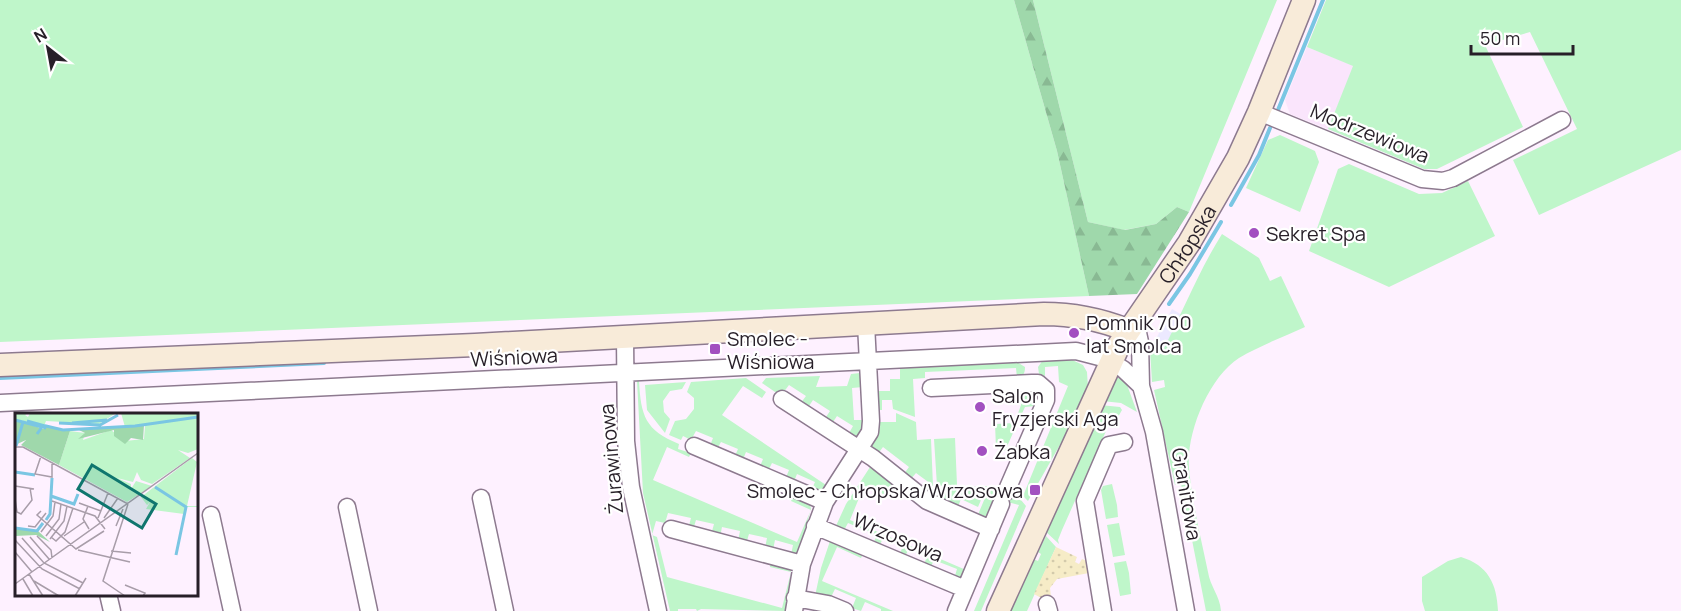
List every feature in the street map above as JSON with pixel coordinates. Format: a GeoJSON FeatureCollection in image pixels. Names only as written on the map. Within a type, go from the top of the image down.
{"type":"FeatureCollection","features":[{"type":"Feature","properties":{"kind":"street","name":"Chłopska"},"geometry":{"type":"LineString","coordinates":[[998,611],[1107,360],[1206,215],[1238,158],[1304,0]]}},
{"type":"Feature","properties":{"kind":"street","name":"Modrzewiowa"},"geometry":{"type":"LineString","coordinates":[[1259,112],[1422,179],[1443,181],[1453,178],[1562,120]]}},
{"type":"Feature","properties":{"kind":"street"},"geometry":{"type":"LineString","coordinates":[[0,365],[625,337],[1065,314],[1131,325]]}},
{"type":"Feature","properties":{"kind":"street"},"geometry":{"type":"LineString","coordinates":[[845,611],[828,604],[794,605],[802,564],[825,502],[870,432],[866,324]]}},
{"type":"Feature","properties":{"kind":"street","name":"Granitowa"},"geometry":{"type":"LineString","coordinates":[[1131,325],[1141,352],[1141,386],[1156,442],[1186,611]]}},
{"type":"Feature","properties":{"kind":"street","name":"Żurawinowa"},"geometry":{"type":"LineString","coordinates":[[625,337],[627,441],[631,487],[658,611]]}},
{"type":"Feature","properties":{"kind":"street","name":"Wiśniowa"},"geometry":{"type":"LineString","coordinates":[[0,403],[1076,351],[1107,360]]}},
{"type":"Feature","properties":{"kind":"street"},"geometry":{"type":"LineString","coordinates":[[1032,383],[1038,353]]}},
{"type":"Feature","properties":{"kind":"street"},"geometry":{"type":"LineString","coordinates":[[1107,360],[1123,369],[1141,386]]}},
{"type":"Feature","properties":{"kind":"street"},"geometry":{"type":"LineString","coordinates":[[931,388],[1032,383],[1043,386],[1046,390],[1046,400],[956,611]]}},
{"type":"Feature","properties":{"kind":"street"},"geometry":{"type":"LineString","coordinates":[[782,399],[858,449],[927,501],[990,528]]}},
{"type":"Feature","properties":{"kind":"street"},"geometry":{"type":"LineString","coordinates":[[1103,611],[1085,501],[1109,445],[1124,442]]}},
{"type":"Feature","properties":{"kind":"street"},"geometry":{"type":"LineString","coordinates":[[694,446],[825,502]]}},
{"type":"Feature","properties":{"kind":"street"},"geometry":{"type":"LineString","coordinates":[[481,498],[505,611]]}},
{"type":"Feature","properties":{"kind":"street"},"geometry":{"type":"LineString","coordinates":[[347,507],[369,611]]}},
{"type":"Feature","properties":{"kind":"street"},"geometry":{"type":"LineString","coordinates":[[211,515],[232,611]]}},
{"type":"Feature","properties":{"kind":"street","name":"Wrzosowa"},"geometry":{"type":"LineString","coordinates":[[815,526],[965,589]]}},
{"type":"Feature","properties":{"kind":"street"},"geometry":{"type":"LineString","coordinates":[[670,529],[802,564]]}},
{"type":"Feature","properties":{"kind":"street"},"geometry":{"type":"LineString","coordinates":[[108,596],[111,611]]}},
{"type":"Feature","properties":{"kind":"shaded area"},"geometry":{"type":"Polygon","coordinates":[[[1307,47],[1354,66],[1328,129],[1290,114],[1285,100],[1307,47]]]}},
{"type":"Feature","properties":{"kind":"shaded area"},"geometry":{"type":"Polygon","coordinates":[[[1172,309],[1182,315],[1161,354],[1150,350],[1172,309]]]}},
{"type":"Feature","properties":{"kind":"green space"},"geometry":{"type":"Polygon","coordinates":[[[0,0],[1014,0],[1057,151],[1089,296],[0,342],[0,0]]]}},
{"type":"Feature","properties":{"kind":"green space"},"geometry":{"type":"Polygon","coordinates":[[[1014,0],[1033,0],[1088,222],[1125,230],[1156,224],[1177,207],[1189,212],[1137,294],[1089,296],[1057,151],[1014,0]]]}},
{"type":"Feature","properties":{"kind":"green space"},"geometry":{"type":"Polygon","coordinates":[[[1033,0],[1277,0],[1189,212],[1177,207],[1156,224],[1124,230],[1088,222],[1033,0]]]}},
{"type":"Feature","properties":{"kind":"green space"},"geometry":{"type":"Polygon","coordinates":[[[1326,0],[1681,0],[1681,150],[1539,215],[1513,160],[1577,129],[1530,32],[1485,45],[1523,127],[1437,169],[1424,169],[1328,129],[1353,66],[1307,47],[1326,0]]]}},
{"type":"Feature","properties":{"kind":"green space"},"geometry":{"type":"Polygon","coordinates":[[[1280,135],[1315,151],[1319,162],[1300,212],[1246,188],[1268,140],[1280,135]]]}},
{"type":"Feature","properties":{"kind":"green space"},"geometry":{"type":"Polygon","coordinates":[[[1349,164],[1419,194],[1442,193],[1468,181],[1495,236],[1389,287],[1309,251],[1338,169],[1349,164]]]}},
{"type":"Feature","properties":{"kind":"green space"},"geometry":{"type":"Polygon","coordinates":[[[1222,234],[1259,258],[1270,281],[1281,276],[1305,327],[1239,358],[1228,367],[1209,392],[1196,423],[1189,454],[1190,481],[1209,577],[1221,611],[1206,611],[1181,484],[1175,485],[1154,390],[1165,387],[1164,380],[1152,382],[1150,350],[1161,354],[1222,234]]]}},
{"type":"Feature","properties":{"kind":"green space"},"geometry":{"type":"Polygon","coordinates":[[[1070,359],[1083,365],[1087,372],[1088,388],[1069,429],[1028,501],[1023,496],[1068,386],[1059,382],[1058,366],[1045,367],[1045,376],[1039,374],[1038,367],[1043,360],[1070,359]]]}},
{"type":"Feature","properties":{"kind":"green space"},"geometry":{"type":"Polygon","coordinates":[[[1017,362],[1025,367],[1025,371],[1017,378],[1016,368],[925,372],[925,378],[913,379],[915,417],[893,409],[892,400],[882,400],[882,410],[876,410],[876,391],[890,391],[890,379],[900,379],[900,368],[1017,362]]]}},
{"type":"Feature","properties":{"kind":"green space"},"geometry":{"type":"Polygon","coordinates":[[[860,373],[863,387],[852,388],[854,420],[864,420],[864,427],[857,437],[848,435],[853,426],[837,416],[831,425],[824,420],[830,411],[813,400],[807,409],[800,404],[806,396],[789,385],[783,393],[780,391],[778,394],[762,383],[766,378],[820,376],[816,387],[847,386],[851,374],[860,373]]]}},
{"type":"Feature","properties":{"kind":"green space"},"geometry":{"type":"Polygon","coordinates":[[[746,378],[766,392],[762,398],[743,386],[722,415],[826,485],[822,492],[811,491],[815,482],[797,474],[793,484],[785,480],[789,470],[772,463],[767,473],[759,469],[763,459],[746,452],[742,462],[734,458],[738,449],[721,442],[716,451],[709,448],[713,438],[696,431],[691,440],[683,436],[681,440],[669,435],[675,421],[686,419],[694,409],[694,398],[687,392],[691,382],[746,378]]]}},
{"type":"Feature","properties":{"kind":"green space"},"geometry":{"type":"Polygon","coordinates":[[[1122,378],[1126,382],[1137,412],[1121,403],[1102,401],[1112,381],[1122,378]]]}},
{"type":"Feature","properties":{"kind":"green space"},"geometry":{"type":"Polygon","coordinates":[[[637,381],[639,381],[641,404],[652,427],[679,444],[678,449],[691,453],[689,457],[667,447],[653,480],[797,542],[810,512],[798,552],[791,555],[793,545],[775,540],[773,550],[765,548],[767,538],[749,534],[746,544],[738,541],[740,531],[722,527],[720,537],[711,535],[714,524],[696,520],[693,530],[688,529],[691,518],[668,513],[665,523],[656,521],[652,534],[643,493],[637,381]]]}},
{"type":"Feature","properties":{"kind":"green space"},"geometry":{"type":"Polygon","coordinates":[[[686,382],[682,389],[670,391],[663,401],[664,412],[670,419],[665,433],[647,410],[645,385],[686,382]]]}},
{"type":"Feature","properties":{"kind":"green space"},"geometry":{"type":"Polygon","coordinates":[[[1032,390],[1038,396],[1035,406],[1025,407],[1019,420],[1016,419],[1021,405],[1020,397],[1023,392],[1032,390]]]}},
{"type":"Feature","properties":{"kind":"green space"},"geometry":{"type":"Polygon","coordinates":[[[1100,405],[1120,407],[1122,410],[1114,424],[1110,422],[1062,530],[1058,540],[1059,544],[1045,531],[1100,405]]]}},
{"type":"Feature","properties":{"kind":"green space"},"geometry":{"type":"Polygon","coordinates":[[[896,413],[916,422],[917,440],[931,439],[933,486],[929,486],[931,484],[916,473],[910,480],[903,475],[909,467],[883,447],[877,455],[871,449],[877,422],[896,422],[896,413]]]}},
{"type":"Feature","properties":{"kind":"green space"},"geometry":{"type":"Polygon","coordinates":[[[995,424],[1017,424],[1005,451],[996,448],[995,424]]]}},
{"type":"Feature","properties":{"kind":"green space"},"geometry":{"type":"Polygon","coordinates":[[[955,438],[957,485],[937,486],[934,439],[955,438]]]}},
{"type":"Feature","properties":{"kind":"green space"},"geometry":{"type":"Polygon","coordinates":[[[872,464],[894,482],[888,496],[864,486],[850,520],[966,570],[962,577],[954,579],[957,569],[934,560],[930,569],[923,566],[927,557],[909,549],[904,558],[899,556],[903,546],[883,538],[879,547],[873,544],[877,535],[848,523],[843,532],[835,528],[846,504],[872,464]]]}},
{"type":"Feature","properties":{"kind":"green space"},"geometry":{"type":"Polygon","coordinates":[[[1112,484],[1118,517],[1106,519],[1101,490],[1103,486],[1112,484]]]}},
{"type":"Feature","properties":{"kind":"green space"},"geometry":{"type":"Polygon","coordinates":[[[987,486],[978,507],[961,499],[957,509],[927,494],[931,489],[987,486]]]}},
{"type":"Feature","properties":{"kind":"green space"},"geometry":{"type":"Polygon","coordinates":[[[990,486],[1002,486],[999,495],[1021,500],[1026,506],[981,611],[974,611],[1019,505],[996,499],[987,517],[977,517],[990,486]]]}},
{"type":"Feature","properties":{"kind":"green space"},"geometry":{"type":"Polygon","coordinates":[[[793,495],[810,504],[811,510],[791,501],[793,495]]]}},
{"type":"Feature","properties":{"kind":"green space"},"geometry":{"type":"Polygon","coordinates":[[[1119,523],[1125,555],[1113,557],[1107,525],[1119,523]]]}},
{"type":"Feature","properties":{"kind":"green space"},"geometry":{"type":"Polygon","coordinates":[[[653,535],[657,537],[667,577],[782,608],[791,572],[786,611],[678,609],[678,611],[670,611],[653,535]]]}},
{"type":"Feature","properties":{"kind":"green space"},"geometry":{"type":"Polygon","coordinates":[[[1046,536],[1056,547],[1027,611],[1005,611],[1033,559],[1038,561],[1041,554],[1038,552],[1046,536]]]}},
{"type":"Feature","properties":{"kind":"green space"},"geometry":{"type":"Polygon","coordinates":[[[831,538],[864,552],[861,558],[837,547],[822,581],[893,611],[881,611],[865,602],[861,611],[852,608],[856,598],[835,589],[830,599],[815,596],[831,538]]]}},
{"type":"Feature","properties":{"kind":"green space"},"geometry":{"type":"Polygon","coordinates":[[[1461,557],[1478,565],[1489,577],[1496,592],[1498,611],[1425,611],[1422,601],[1422,577],[1448,561],[1461,557]]]}},
{"type":"Feature","properties":{"kind":"green space"},"geometry":{"type":"Polygon","coordinates":[[[771,561],[791,571],[770,567],[771,561]]]}},
{"type":"Feature","properties":{"kind":"green space"},"geometry":{"type":"Polygon","coordinates":[[[1126,561],[1131,594],[1120,596],[1114,563],[1126,561]]]}},
{"type":"Feature","properties":{"kind":"sand"},"geometry":{"type":"Polygon","coordinates":[[[1056,547],[1077,557],[1075,562],[1079,564],[1082,559],[1087,561],[1089,573],[1057,579],[1050,588],[1051,597],[1043,599],[1034,594],[1056,547]]]}},
{"type":"Feature","properties":{"kind":"waterway"},"geometry":{"type":"LineString","coordinates":[[1278,110],[1323,0]]}},
{"type":"Feature","properties":{"kind":"waterway"},"geometry":{"type":"LineString","coordinates":[[1231,205],[1259,155],[1270,128]]}},
{"type":"Feature","properties":{"kind":"waterway"},"geometry":{"type":"LineString","coordinates":[[1169,304],[1221,222]]}},
{"type":"Feature","properties":{"kind":"waterway"},"geometry":{"type":"LineString","coordinates":[[0,378],[324,363]]}},
{"type":"Feature","properties":{"kind":"place","name":"Sekret Spa"},"geometry":{"type":"Point","coordinates":[1254,233]}},
{"type":"Feature","properties":{"kind":"place","name":"Pomnik 700 lat Smolca"},"geometry":{"type":"Point","coordinates":[1074,333]}},
{"type":"Feature","properties":{"kind":"place","name":"Smolec - Wiśniowa"},"geometry":{"type":"Point","coordinates":[715,349]}},
{"type":"Feature","properties":{"kind":"place","name":"Salon Fryzjerski Aga"},"geometry":{"type":"Point","coordinates":[980,407]}},
{"type":"Feature","properties":{"kind":"place","name":"Żabka"},"geometry":{"type":"Point","coordinates":[982,451]}},
{"type":"Feature","properties":{"kind":"place","name":"Smolec - Chłopska/Wrzosowa"},"geometry":{"type":"Point","coordinates":[1035,490]}}]}
